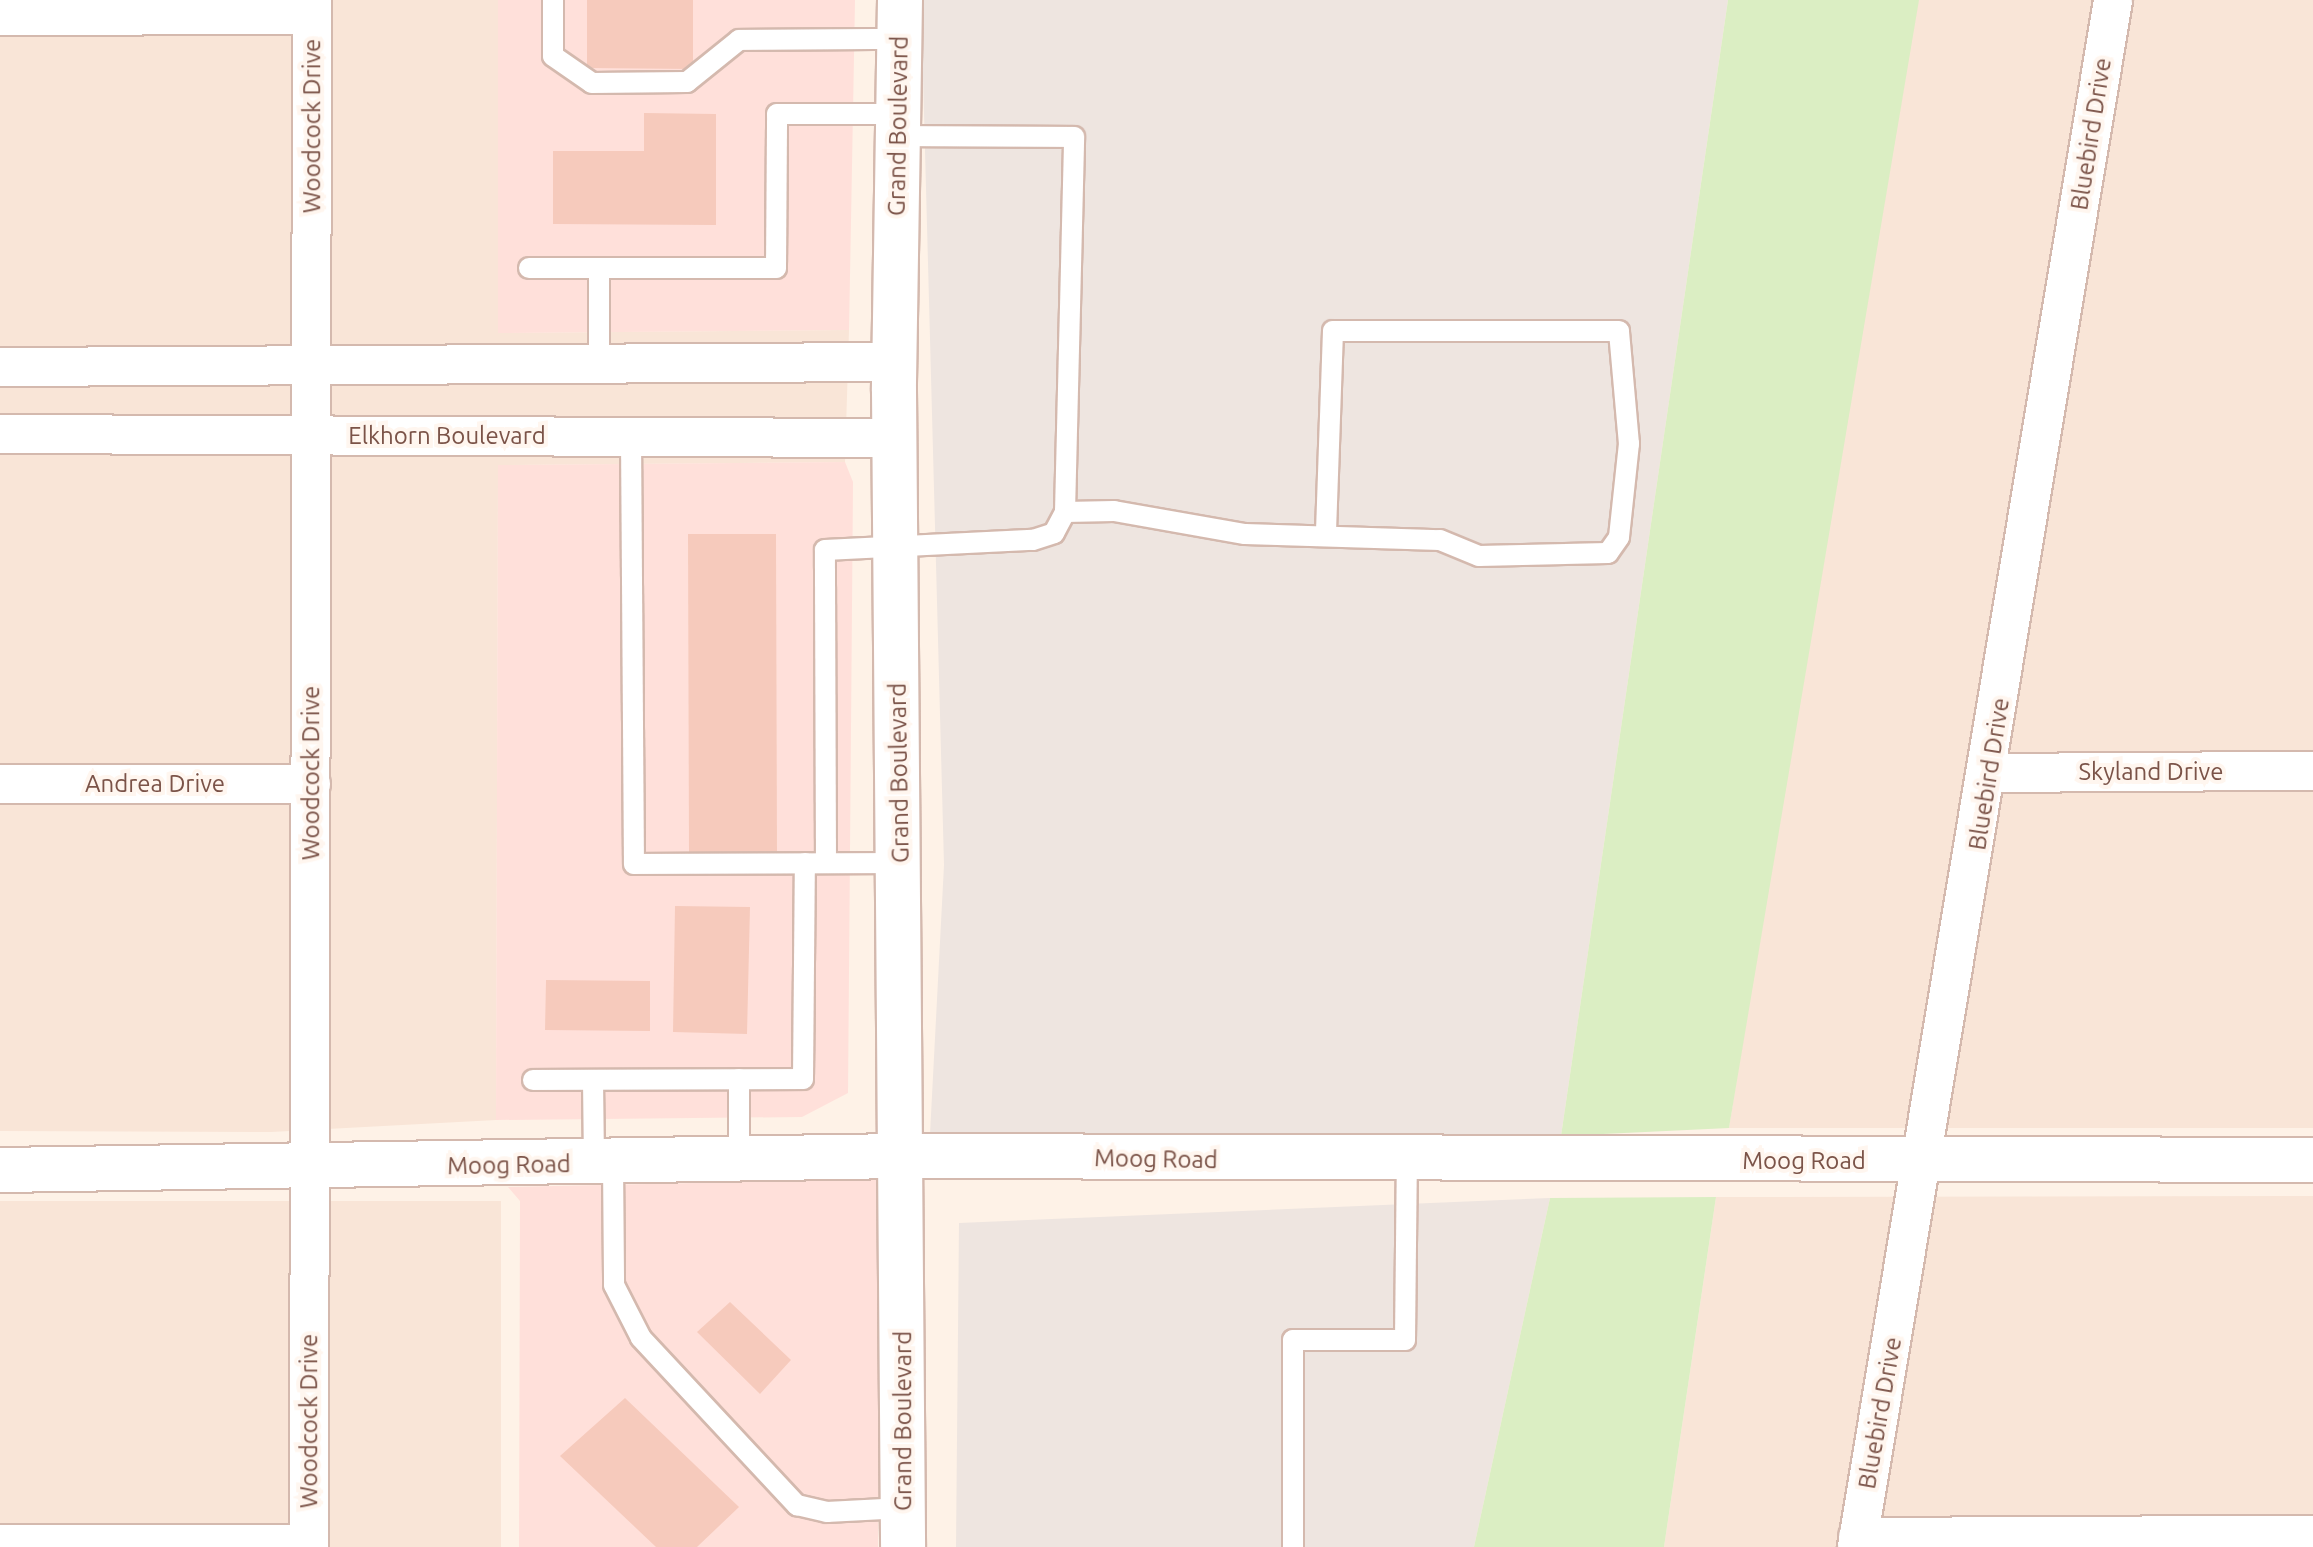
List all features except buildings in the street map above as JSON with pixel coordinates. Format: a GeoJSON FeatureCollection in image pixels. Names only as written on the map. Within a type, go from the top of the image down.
{"type":"FeatureCollection","features":[{"type":"Feature","properties":{"kind":"street","name":"Bluebird Drive"},"geometry":{"type":"LineString","coordinates":[[1857,1542],[1989,773],[2113,0]]}},
{"type":"Feature","properties":{"kind":"street"},"geometry":{"type":"LineString","coordinates":[[0,16],[312,7]]}},
{"type":"Feature","properties":{"kind":"street","name":"Woodcock Drive"},"geometry":{"type":"LineString","coordinates":[[309,1546],[312,7]]}},
{"type":"Feature","properties":{"kind":"street","name":"Grand Boulevard"},"geometry":{"type":"LineString","coordinates":[[900,20],[894,362],[903,1156],[903,1528]]}},
{"type":"Feature","properties":{"kind":"street"},"geometry":{"type":"LineString","coordinates":[[0,367],[894,362]]}},
{"type":"Feature","properties":{"kind":"street","name":"Elkhorn Boulevard"},"geometry":{"type":"LineString","coordinates":[[0,434],[895,438]]}},
{"type":"Feature","properties":{"kind":"street","name":"Skyland Drive"},"geometry":{"type":"LineString","coordinates":[[1989,773],[2313,771]]}},
{"type":"Feature","properties":{"kind":"street","name":"Andrea Drive"},"geometry":{"type":"LineString","coordinates":[[0,784],[311,784]]}},
{"type":"Feature","properties":{"kind":"street","name":"Moog Road"},"geometry":{"type":"LineString","coordinates":[[0,1170],[310,1170],[903,1156],[1407,1162],[2313,1160]]}},
{"type":"Feature","properties":{"kind":"street"},"geometry":{"type":"LineString","coordinates":[[1857,1542],[2313,1535]]}},
{"type":"Feature","properties":{"kind":"street"},"geometry":{"type":"LineString","coordinates":[[0,1544],[309,1546]]}},
{"type":"Feature","properties":{"kind":"lane"},"geometry":{"type":"LineString","coordinates":[[553,0],[553,56],[592,83],[687,82],[739,40],[900,20]]}},
{"type":"Feature","properties":{"kind":"lane"},"geometry":{"type":"LineString","coordinates":[[529,268],[776,268],[777,114],[1074,137],[1065,512],[1045,537],[896,549],[825,550],[815,863],[803,1079],[533,1080]]}},
{"type":"Feature","properties":{"kind":"lane"},"geometry":{"type":"LineString","coordinates":[[599,268],[599,364]]}},
{"type":"Feature","properties":{"kind":"lane"},"geometry":{"type":"LineString","coordinates":[[1065,512],[1326,536],[1440,540],[1479,556],[1613,551],[1629,444],[1619,331],[1333,331],[1326,536]]}},
{"type":"Feature","properties":{"kind":"lane"},"geometry":{"type":"LineString","coordinates":[[631,437],[634,864],[900,863]]}},
{"type":"Feature","properties":{"kind":"lane"},"geometry":{"type":"LineString","coordinates":[[739,1079],[739,1160]]}},
{"type":"Feature","properties":{"kind":"lane"},"geometry":{"type":"LineString","coordinates":[[593,1080],[604,1163],[614,1285],[641,1338],[797,1505],[903,1528]]}},
{"type":"Feature","properties":{"kind":"lane"},"geometry":{"type":"LineString","coordinates":[[1293,1547],[1293,1340],[1405,1340],[1407,1162]]}},
{"type":"Feature","properties":{"kind":"shaded area"},"geometry":{"type":"Polygon","coordinates":[[[0,0],[498,0],[498,333],[849,330],[845,462],[498,465],[496,1120],[271,1132],[0,1131],[0,0]]]}},
{"type":"Feature","properties":{"kind":"shaded area"},"geometry":{"type":"Polygon","coordinates":[[[498,0],[855,0],[849,330],[498,333],[498,0]]]}},
{"type":"Feature","properties":{"kind":"shaded area"},"geometry":{"type":"Polygon","coordinates":[[[921,0],[1728,0],[1561,1136],[930,1134],[944,865],[921,0]]]}},
{"type":"Feature","properties":{"kind":"shaded area"},"geometry":{"type":"Polygon","coordinates":[[[1909,0],[2313,0],[2313,1128],[1729,1128],[1909,0]]]}},
{"type":"Feature","properties":{"kind":"shaded area"},"geometry":{"type":"Polygon","coordinates":[[[845,462],[853,482],[848,1093],[802,1117],[496,1120],[498,465],[845,462]]]}},
{"type":"Feature","properties":{"kind":"shaded area"},"geometry":{"type":"Polygon","coordinates":[[[884,1179],[878,1547],[519,1547],[520,1201],[508,1187],[884,1179]]]}},
{"type":"Feature","properties":{"kind":"shaded area"},"geometry":{"type":"Polygon","coordinates":[[[2313,1196],[2313,1547],[1664,1547],[1716,1197],[2313,1196]]]}},
{"type":"Feature","properties":{"kind":"shaded area"},"geometry":{"type":"Polygon","coordinates":[[[1550,1198],[1474,1547],[956,1547],[959,1223],[1550,1198]]]}},
{"type":"Feature","properties":{"kind":"shaded area"},"geometry":{"type":"Polygon","coordinates":[[[0,1201],[501,1201],[501,1547],[0,1547],[0,1201]]]}},
{"type":"Feature","properties":{"kind":"green space"},"geometry":{"type":"Polygon","coordinates":[[[1728,0],[1919,0],[1729,1128],[1561,1136],[1728,0]]]}},
{"type":"Feature","properties":{"kind":"green space"},"geometry":{"type":"Polygon","coordinates":[[[1716,1197],[1664,1547],[1474,1547],[1550,1198],[1716,1197]]]}}]}
